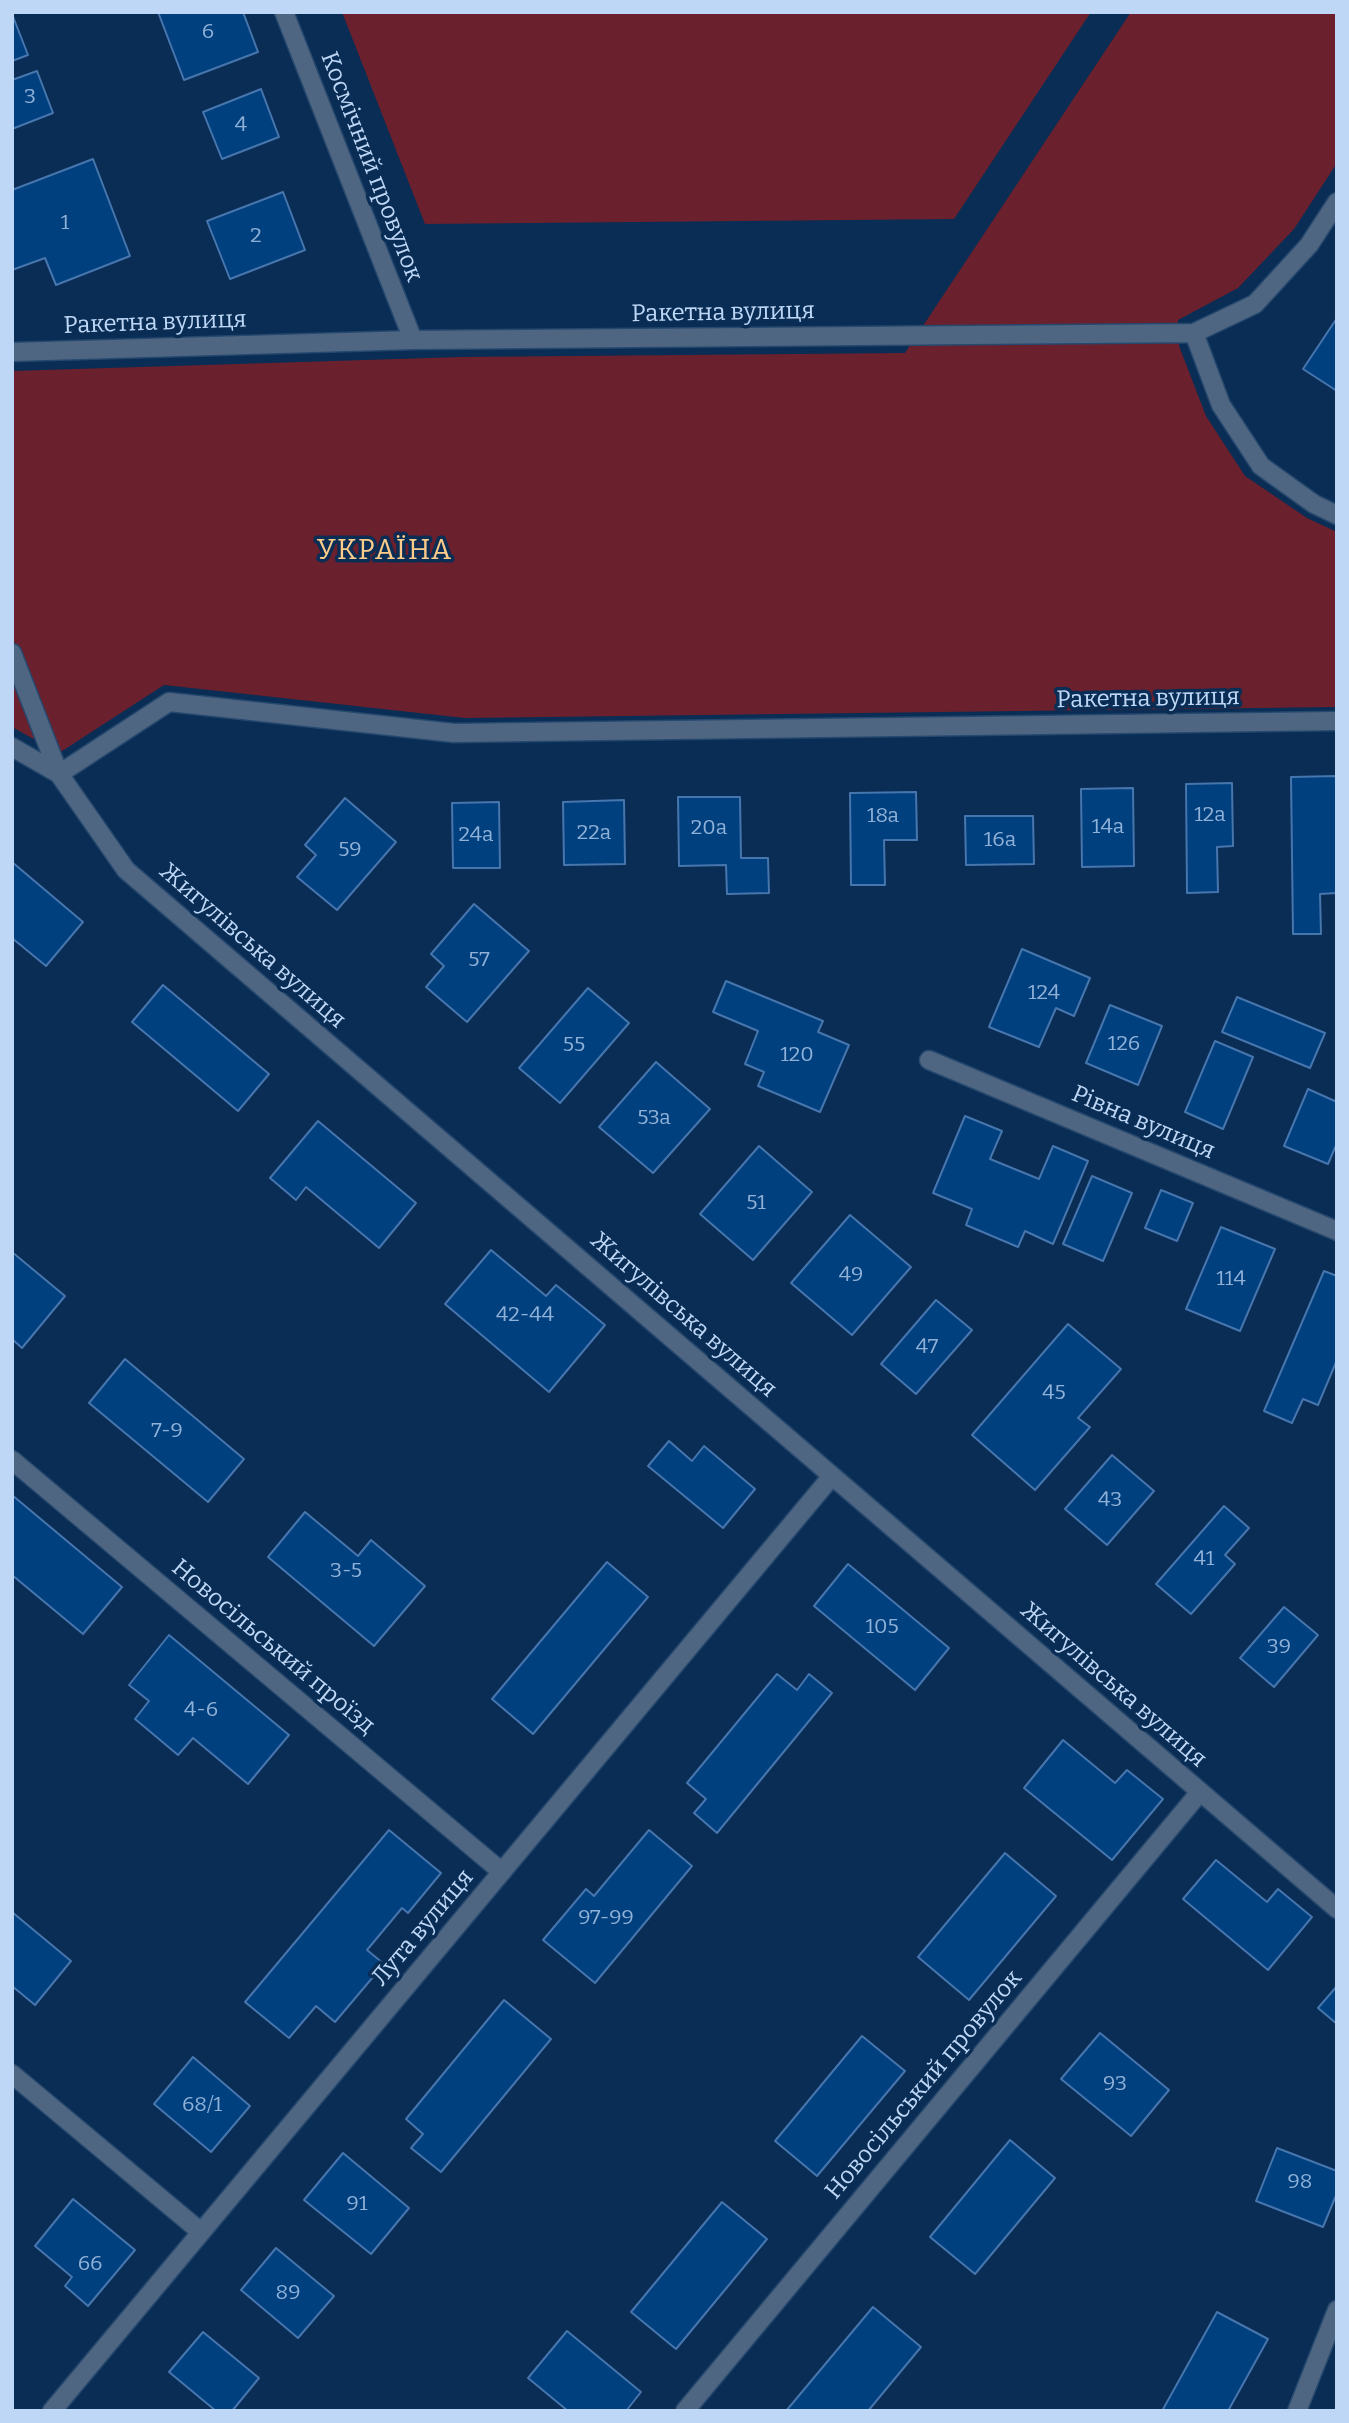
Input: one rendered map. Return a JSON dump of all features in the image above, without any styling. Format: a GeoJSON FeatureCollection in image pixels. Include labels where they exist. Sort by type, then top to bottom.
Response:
{"type":"FeatureCollection","features":[{"type":"Feature","properties":{"kind":"street","name":"Космічний провулок"},"geometry":{"type":"LineString","coordinates":[[284,12],[413,340]]}},
{"type":"Feature","properties":{"kind":"street"},"geometry":{"type":"LineString","coordinates":[[1337,202],[1309,245],[1255,304],[1194,333],[1221,405],[1261,466],[1314,504],[1337,515]]}},
{"type":"Feature","properties":{"kind":"street","name":"Ракетна вулиця"},"geometry":{"type":"LineString","coordinates":[[12,352],[413,340],[1194,333]]}},
{"type":"Feature","properties":{"kind":"street"},"geometry":{"type":"LineString","coordinates":[[12,653],[60,774]]}},
{"type":"Feature","properties":{"kind":"street","name":"Ракетна вулиця"},"geometry":{"type":"LineString","coordinates":[[60,774],[169,702],[454,733],[1337,721]]}},
{"type":"Feature","properties":{"kind":"street","name":"Жигулівська вулиця"},"geometry":{"type":"LineString","coordinates":[[12,747],[60,774],[127,870],[1337,1909]]}},
{"type":"Feature","properties":{"kind":"street","name":"Рівна вулиця"},"geometry":{"type":"LineString","coordinates":[[929,1060],[1337,1231]]}},
{"type":"Feature","properties":{"kind":"street","name":"Новосільський проїзд"},"geometry":{"type":"LineString","coordinates":[[12,1460],[502,1872]]}},
{"type":"Feature","properties":{"kind":"street","name":"Лута вулиця"},"geometry":{"type":"LineString","coordinates":[[52,2411],[832,1476]]}},
{"type":"Feature","properties":{"kind":"street","name":"Новосільський провулок"},"geometry":{"type":"LineString","coordinates":[[685,2411],[1200,1791]]}},
{"type":"Feature","properties":{"kind":"street"},"geometry":{"type":"LineString","coordinates":[[12,2074],[201,2232]]}},
{"type":"Feature","properties":{"kind":"street"},"geometry":{"type":"LineString","coordinates":[[1297,2411],[1337,2310]]}},
{"type":"Feature","properties":{"kind":"shaded area"},"geometry":{"type":"Polygon","coordinates":[[[342,12],[1091,12],[954,219],[425,224],[342,12]]]}},
{"type":"Feature","properties":{"kind":"shaded area"},"geometry":{"type":"Polygon","coordinates":[[[1131,12],[1337,12],[1337,163],[1294,229],[1238,288],[1178,320],[1179,346],[1206,416],[1245,476],[1307,518],[1337,532],[1337,707],[465,718],[164,685],[59,753],[12,727],[12,371],[461,357],[905,353],[1131,12]]]}},
{"type":"Feature","properties":{"kind":"building"},"geometry":{"type":"Polygon","coordinates":[[[158,12],[243,12],[258,52],[184,80],[158,12]]]}},
{"type":"Feature","properties":{"kind":"building"},"geometry":{"type":"Polygon","coordinates":[[[12,14],[28,55],[12,61],[12,14]]]}},
{"type":"Feature","properties":{"kind":"building"},"geometry":{"type":"Polygon","coordinates":[[[37,71],[53,113],[12,129],[12,80],[37,71]]]}},
{"type":"Feature","properties":{"kind":"building"},"geometry":{"type":"Polygon","coordinates":[[[261,89],[279,137],[222,159],[203,112],[261,89]]]}},
{"type":"Feature","properties":{"kind":"building"},"geometry":{"type":"Polygon","coordinates":[[[93,159],[130,256],[56,285],[45,258],[12,270],[12,190],[93,159]]]}},
{"type":"Feature","properties":{"kind":"building"},"geometry":{"type":"Polygon","coordinates":[[[283,192],[305,250],[230,279],[207,221],[283,192]]]}},
{"type":"Feature","properties":{"kind":"building"},"geometry":{"type":"Polygon","coordinates":[[[1337,318],[1337,391],[1303,369],[1337,318]]]}},
{"type":"Feature","properties":{"kind":"building"},"geometry":{"type":"Polygon","coordinates":[[[1337,776],[1337,893],[1320,894],[1321,934],[1293,934],[1291,777],[1337,776]]]}},
{"type":"Feature","properties":{"kind":"building"},"geometry":{"type":"Polygon","coordinates":[[[1232,783],[1233,846],[1217,847],[1218,892],[1187,893],[1186,784],[1232,783]]]}},
{"type":"Feature","properties":{"kind":"building"},"geometry":{"type":"Polygon","coordinates":[[[1133,788],[1134,866],[1082,867],[1081,789],[1133,788]]]}},
{"type":"Feature","properties":{"kind":"building"},"geometry":{"type":"Polygon","coordinates":[[[916,792],[917,840],[884,840],[885,885],[851,885],[850,793],[916,792]]]}},
{"type":"Feature","properties":{"kind":"building"},"geometry":{"type":"Polygon","coordinates":[[[678,797],[740,797],[741,858],[768,858],[769,893],[727,894],[726,865],[679,866],[678,797]]]}},
{"type":"Feature","properties":{"kind":"building"},"geometry":{"type":"Polygon","coordinates":[[[345,798],[396,842],[337,910],[297,877],[316,855],[305,845],[345,798]]]}},
{"type":"Feature","properties":{"kind":"building"},"geometry":{"type":"Polygon","coordinates":[[[624,800],[625,864],[564,865],[563,802],[624,800]]]}},
{"type":"Feature","properties":{"kind":"building"},"geometry":{"type":"Polygon","coordinates":[[[499,802],[500,868],[453,868],[452,803],[499,802]]]}},
{"type":"Feature","properties":{"kind":"building"},"geometry":{"type":"Polygon","coordinates":[[[965,816],[1033,816],[1034,864],[966,865],[965,816]]]}},
{"type":"Feature","properties":{"kind":"building"},"geometry":{"type":"Polygon","coordinates":[[[12,862],[83,922],[46,966],[12,938],[12,862]]]}},
{"type":"Feature","properties":{"kind":"building"},"geometry":{"type":"Polygon","coordinates":[[[474,904],[529,951],[467,1022],[426,987],[444,966],[431,954],[474,904]]]}},
{"type":"Feature","properties":{"kind":"building"},"geometry":{"type":"Polygon","coordinates":[[[1022,949],[1090,978],[1074,1016],[1056,1008],[1039,1047],[989,1027],[1022,949]]]}},
{"type":"Feature","properties":{"kind":"building"},"geometry":{"type":"Polygon","coordinates":[[[726,981],[823,1021],[818,1032],[849,1045],[820,1112],[758,1086],[764,1072],[745,1064],[758,1031],[713,1012],[726,981]]]}},
{"type":"Feature","properties":{"kind":"building"},"geometry":{"type":"Polygon","coordinates":[[[163,985],[269,1074],[238,1111],[132,1022],[163,985]]]}},
{"type":"Feature","properties":{"kind":"building"},"geometry":{"type":"Polygon","coordinates":[[[588,988],[629,1023],[560,1103],[519,1068],[588,988]]]}},
{"type":"Feature","properties":{"kind":"building"},"geometry":{"type":"Polygon","coordinates":[[[1237,997],[1325,1033],[1310,1068],[1222,1032],[1237,997]]]}},
{"type":"Feature","properties":{"kind":"building"},"geometry":{"type":"Polygon","coordinates":[[[1110,1005],[1162,1026],[1138,1085],[1086,1063],[1110,1005]]]}},
{"type":"Feature","properties":{"kind":"building"},"geometry":{"type":"Polygon","coordinates":[[[1215,1041],[1253,1057],[1223,1129],[1185,1112],[1215,1041]]]}},
{"type":"Feature","properties":{"kind":"building"},"geometry":{"type":"Polygon","coordinates":[[[656,1062],[710,1109],[653,1173],[599,1127],[656,1062]]]}},
{"type":"Feature","properties":{"kind":"building"},"geometry":{"type":"Polygon","coordinates":[[[1308,1089],[1337,1102],[1337,1143],[1328,1164],[1284,1146],[1308,1089]]]}},
{"type":"Feature","properties":{"kind":"building"},"geometry":{"type":"Polygon","coordinates":[[[965,1116],[1002,1131],[990,1159],[1039,1179],[1053,1146],[1088,1161],[1053,1244],[1025,1231],[1018,1247],[966,1225],[972,1209],[933,1193],[965,1116]]]}},
{"type":"Feature","properties":{"kind":"building"},"geometry":{"type":"Polygon","coordinates":[[[318,1121],[416,1203],[379,1248],[306,1187],[296,1200],[270,1178],[318,1121]]]}},
{"type":"Feature","properties":{"kind":"building"},"geometry":{"type":"Polygon","coordinates":[[[759,1146],[812,1192],[753,1260],[700,1214],[759,1146]]]}},
{"type":"Feature","properties":{"kind":"building"},"geometry":{"type":"Polygon","coordinates":[[[1092,1176],[1132,1193],[1103,1261],[1063,1244],[1092,1176]]]}},
{"type":"Feature","properties":{"kind":"building"},"geometry":{"type":"Polygon","coordinates":[[[1161,1190],[1193,1203],[1177,1241],[1145,1228],[1161,1190]]]}},
{"type":"Feature","properties":{"kind":"building"},"geometry":{"type":"Polygon","coordinates":[[[850,1215],[911,1267],[852,1335],[791,1283],[850,1215]]]}},
{"type":"Feature","properties":{"kind":"building"},"geometry":{"type":"Polygon","coordinates":[[[1221,1227],[1275,1249],[1240,1331],[1186,1309],[1221,1227]]]}},
{"type":"Feature","properties":{"kind":"building"},"geometry":{"type":"Polygon","coordinates":[[[491,1250],[546,1296],[556,1285],[605,1325],[549,1392],[445,1304],[491,1250]]]}},
{"type":"Feature","properties":{"kind":"building"},"geometry":{"type":"Polygon","coordinates":[[[12,1252],[65,1296],[22,1348],[12,1339],[12,1252]]]}},
{"type":"Feature","properties":{"kind":"building"},"geometry":{"type":"Polygon","coordinates":[[[1324,1271],[1337,1276],[1337,1360],[1318,1405],[1303,1399],[1292,1423],[1264,1411],[1324,1271]]]}},
{"type":"Feature","properties":{"kind":"building"},"geometry":{"type":"Polygon","coordinates":[[[936,1300],[972,1330],[916,1394],[881,1364],[936,1300]]]}},
{"type":"Feature","properties":{"kind":"building"},"geometry":{"type":"Polygon","coordinates":[[[1068,1324],[1121,1369],[1078,1418],[1090,1427],[1035,1490],[972,1435],[1068,1324]]]}},
{"type":"Feature","properties":{"kind":"building"},"geometry":{"type":"Polygon","coordinates":[[[125,1359],[244,1459],[208,1502],[89,1403],[125,1359]]]}},
{"type":"Feature","properties":{"kind":"building"},"geometry":{"type":"Polygon","coordinates":[[[669,1441],[692,1461],[704,1446],[755,1489],[723,1528],[648,1466],[669,1441]]]}},
{"type":"Feature","properties":{"kind":"building"},"geometry":{"type":"Polygon","coordinates":[[[1112,1455],[1154,1491],[1107,1545],[1065,1509],[1112,1455]]]}},
{"type":"Feature","properties":{"kind":"building"},"geometry":{"type":"Polygon","coordinates":[[[12,1495],[122,1587],[83,1634],[12,1575],[12,1495]]]}},
{"type":"Feature","properties":{"kind":"building"},"geometry":{"type":"Polygon","coordinates":[[[1224,1506],[1249,1528],[1225,1555],[1235,1564],[1191,1614],[1156,1584],[1224,1506]]]}},
{"type":"Feature","properties":{"kind":"building"},"geometry":{"type":"Polygon","coordinates":[[[305,1512],[358,1556],[371,1540],[425,1586],[374,1646],[268,1557],[305,1512]]]}},
{"type":"Feature","properties":{"kind":"building"},"geometry":{"type":"Polygon","coordinates":[[[607,1562],[648,1597],[533,1734],[492,1699],[607,1562]]]}},
{"type":"Feature","properties":{"kind":"building"},"geometry":{"type":"Polygon","coordinates":[[[848,1564],[949,1648],[915,1690],[814,1606],[848,1564]]]}},
{"type":"Feature","properties":{"kind":"building"},"geometry":{"type":"Polygon","coordinates":[[[1284,1607],[1318,1635],[1274,1687],[1240,1658],[1284,1607]]]}},
{"type":"Feature","properties":{"kind":"building"},"geometry":{"type":"Polygon","coordinates":[[[169,1635],[289,1735],[248,1784],[193,1738],[178,1755],[135,1719],[149,1701],[129,1685],[169,1635]]]}},
{"type":"Feature","properties":{"kind":"building"},"geometry":{"type":"Polygon","coordinates":[[[777,1674],[797,1690],[809,1674],[832,1693],[717,1833],[694,1813],[706,1799],[687,1783],[777,1674]]]}},
{"type":"Feature","properties":{"kind":"building"},"geometry":{"type":"Polygon","coordinates":[[[1063,1740],[1115,1783],[1127,1770],[1163,1799],[1112,1860],[1024,1788],[1063,1740]]]}},
{"type":"Feature","properties":{"kind":"building"},"geometry":{"type":"Polygon","coordinates":[[[389,1830],[441,1873],[408,1913],[402,1908],[367,1950],[384,1964],[335,2022],[316,2006],[289,2038],[245,2002],[389,1830]]]}},
{"type":"Feature","properties":{"kind":"building"},"geometry":{"type":"Polygon","coordinates":[[[649,1830],[692,1866],[595,1983],[543,1940],[586,1889],[594,1896],[649,1830]]]}},
{"type":"Feature","properties":{"kind":"building"},"geometry":{"type":"Polygon","coordinates":[[[1005,1853],[1056,1896],[969,2000],[918,1957],[1005,1853]]]}},
{"type":"Feature","properties":{"kind":"building"},"geometry":{"type":"Polygon","coordinates":[[[1216,1860],[1267,1902],[1278,1889],[1312,1917],[1268,1970],[1183,1899],[1216,1860]]]}},
{"type":"Feature","properties":{"kind":"building"},"geometry":{"type":"Polygon","coordinates":[[[12,1912],[71,1961],[35,2005],[12,1986],[12,1912]]]}},
{"type":"Feature","properties":{"kind":"building"},"geometry":{"type":"Polygon","coordinates":[[[1337,1986],[1337,2024],[1318,2008],[1337,1986]]]}},
{"type":"Feature","properties":{"kind":"building"},"geometry":{"type":"Polygon","coordinates":[[[504,2000],[551,2039],[441,2172],[411,2148],[423,2134],[406,2119],[504,2000]]]}},
{"type":"Feature","properties":{"kind":"building"},"geometry":{"type":"Polygon","coordinates":[[[1100,2033],[1169,2090],[1131,2136],[1061,2079],[1100,2033]]]}},
{"type":"Feature","properties":{"kind":"building"},"geometry":{"type":"Polygon","coordinates":[[[862,2036],[905,2071],[817,2176],[775,2141],[862,2036]]]}},
{"type":"Feature","properties":{"kind":"building"},"geometry":{"type":"Polygon","coordinates":[[[193,2057],[250,2106],[211,2152],[154,2104],[193,2057]]]}},
{"type":"Feature","properties":{"kind":"building"},"geometry":{"type":"Polygon","coordinates":[[[1010,2140],[1055,2178],[975,2274],[930,2237],[1010,2140]]]}},
{"type":"Feature","properties":{"kind":"building"},"geometry":{"type":"Polygon","coordinates":[[[1277,2148],[1337,2171],[1337,2193],[1323,2227],[1256,2201],[1277,2148]]]}},
{"type":"Feature","properties":{"kind":"building"},"geometry":{"type":"Polygon","coordinates":[[[343,2153],[409,2208],[371,2254],[304,2200],[343,2153]]]}},
{"type":"Feature","properties":{"kind":"building"},"geometry":{"type":"Polygon","coordinates":[[[73,2199],[135,2250],[88,2306],[65,2286],[72,2277],[35,2246],[73,2199]]]}},
{"type":"Feature","properties":{"kind":"building"},"geometry":{"type":"Polygon","coordinates":[[[722,2202],[767,2239],[676,2349],[631,2312],[722,2202]]]}},
{"type":"Feature","properties":{"kind":"building"},"geometry":{"type":"Polygon","coordinates":[[[276,2248],[334,2296],[298,2338],[241,2290],[276,2248]]]}},
{"type":"Feature","properties":{"kind":"building"},"geometry":{"type":"Polygon","coordinates":[[[873,2307],[921,2347],[868,2411],[786,2411],[873,2307]]]}},
{"type":"Feature","properties":{"kind":"building"},"geometry":{"type":"Polygon","coordinates":[[[1217,2312],[1268,2339],[1228,2411],[1162,2411],[1217,2312]]]}},
{"type":"Feature","properties":{"kind":"building"},"geometry":{"type":"Polygon","coordinates":[[[567,2331],[641,2392],[626,2411],[568,2411],[528,2378],[567,2331]]]}},
{"type":"Feature","properties":{"kind":"building"},"geometry":{"type":"Polygon","coordinates":[[[203,2332],[259,2378],[232,2411],[216,2411],[169,2372],[203,2332]]]}},
{"type":"Feature","properties":{"kind":"district","name":"УКРАЇНА"},"geometry":{"type":"Point","coordinates":[385,551]}}]}
